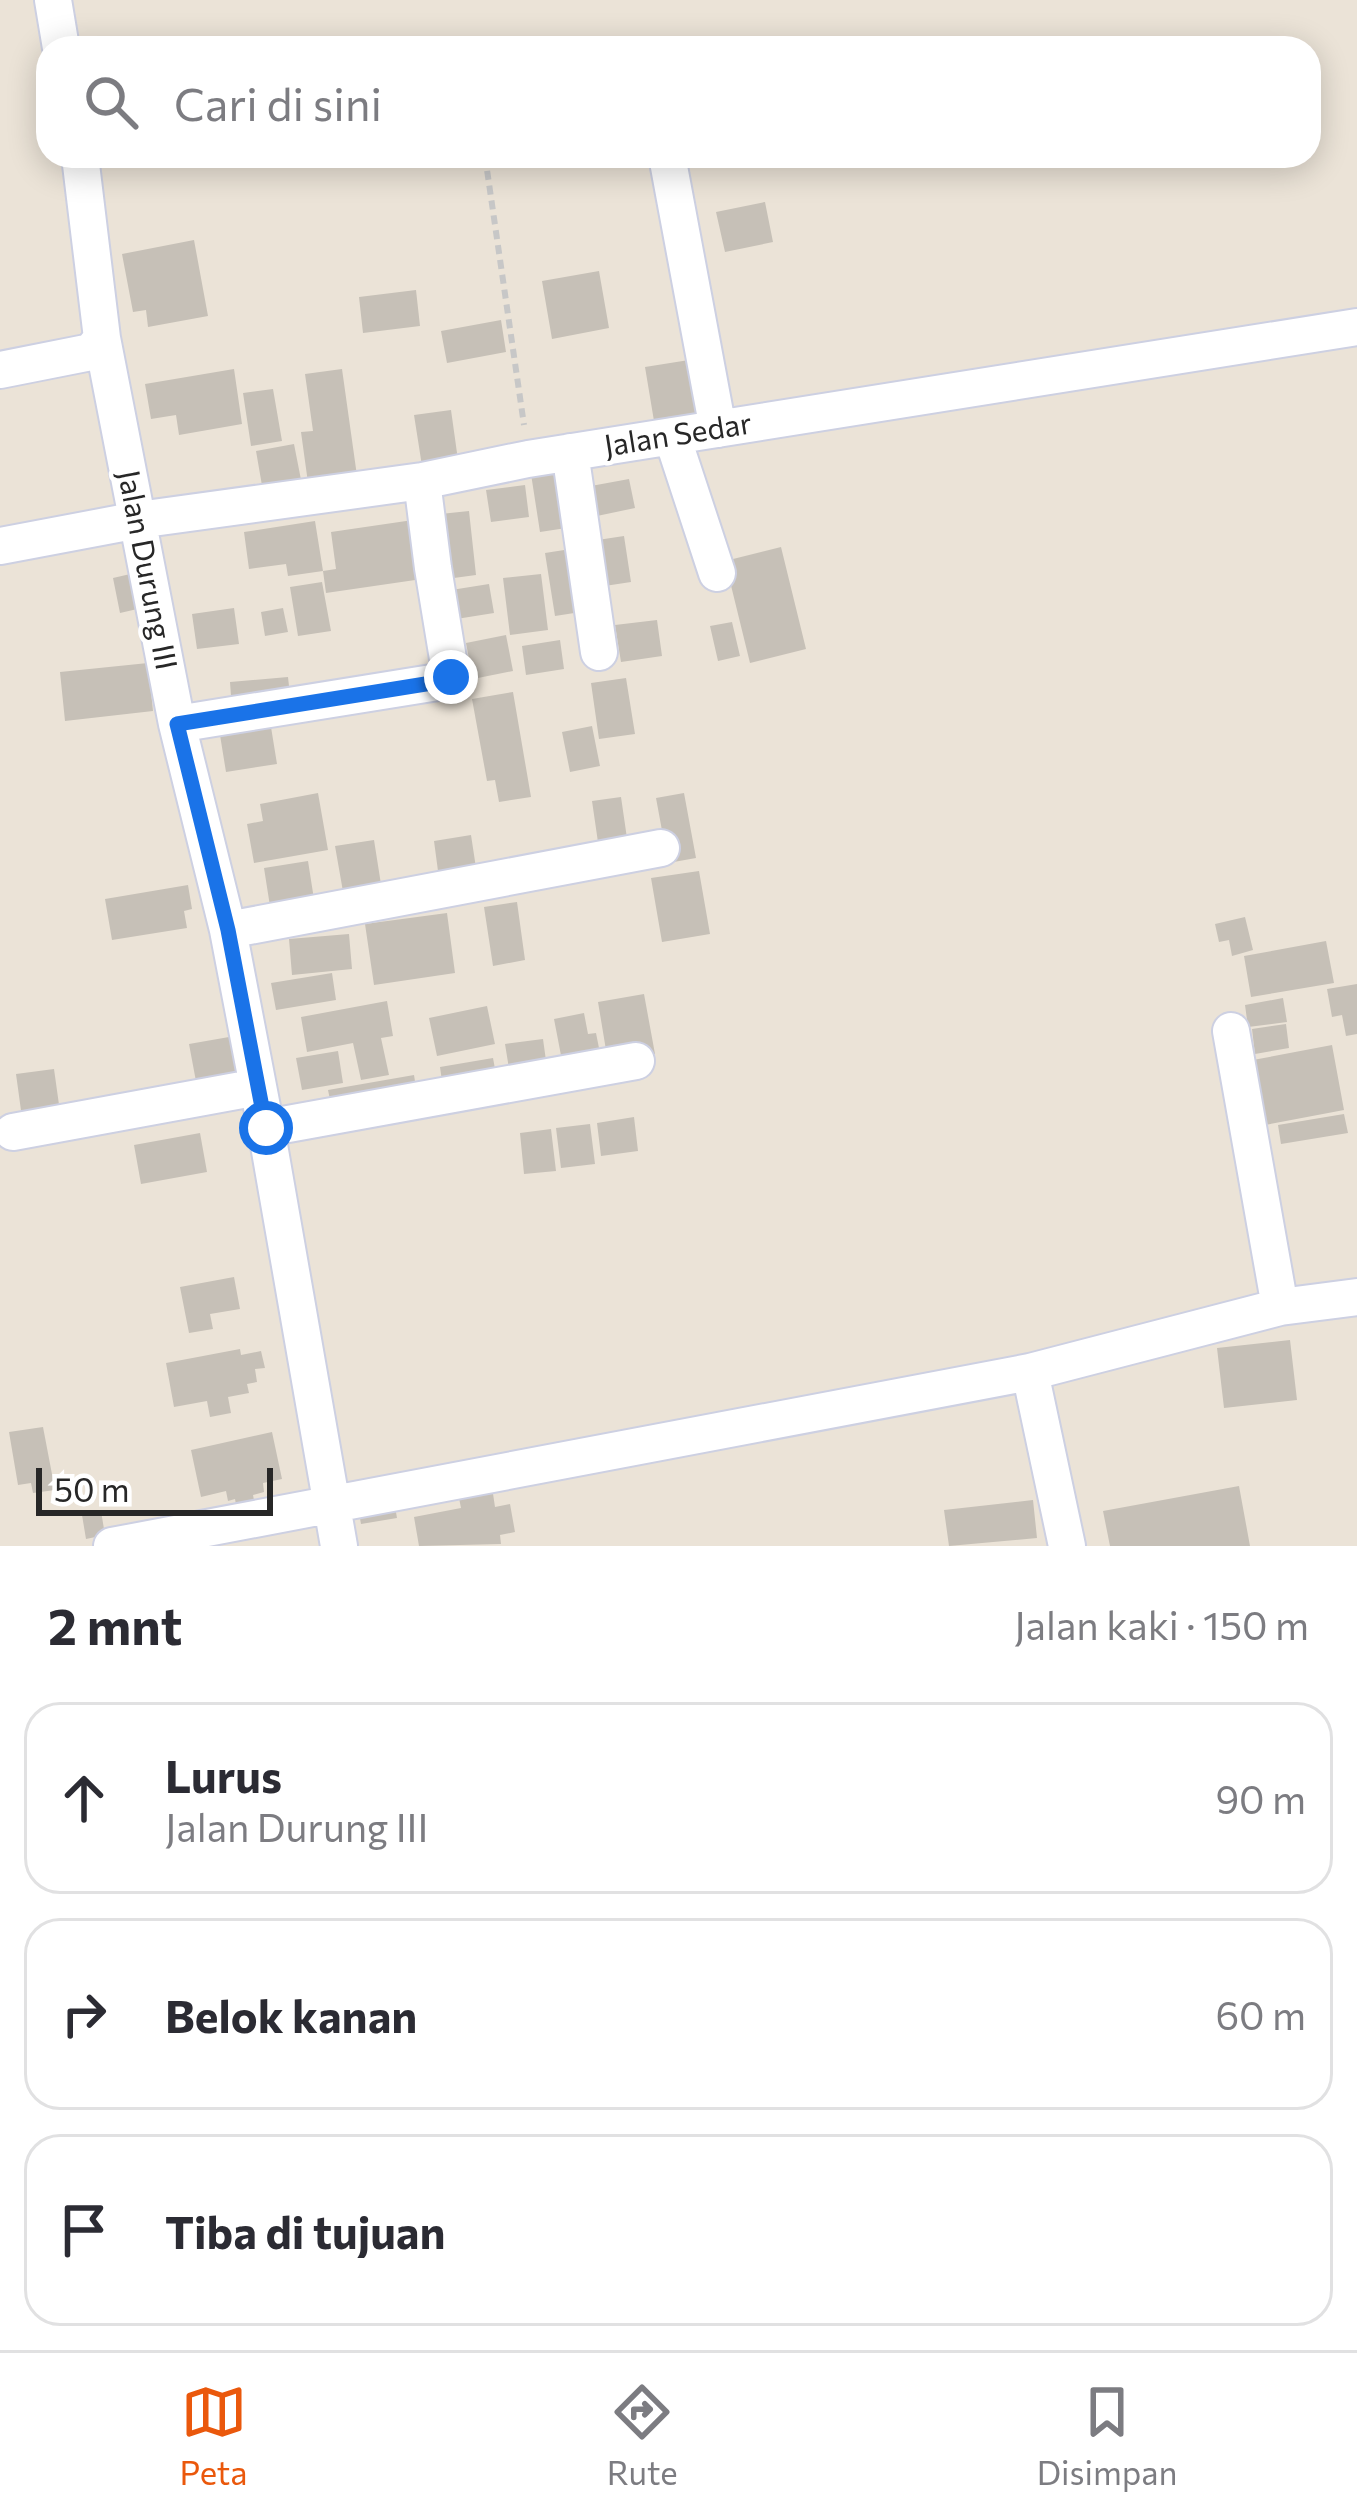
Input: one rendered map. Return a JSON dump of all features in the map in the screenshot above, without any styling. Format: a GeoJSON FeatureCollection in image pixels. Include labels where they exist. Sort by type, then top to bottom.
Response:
{"type":"FeatureCollection","features":[{"type":"Feature","properties":{"kind":"street"},"geometry":{"type":"LineString","coordinates":[[53,0],[59,36]]}},
{"type":"Feature","properties":{"kind":"street","name":"Jalan Durung III"},"geometry":{"type":"LineString","coordinates":[[81,168],[101,338],[177,724],[228,930],[340,1546]]}},
{"type":"Feature","properties":{"kind":"street"},"geometry":{"type":"LineString","coordinates":[[669,168],[718,429]]}},
{"type":"Feature","properties":{"kind":"street","name":"Jalan Sedar"},"geometry":{"type":"LineString","coordinates":[[0,546],[138,520],[422,481],[570,452],[1357,327]]}},
{"type":"Feature","properties":{"kind":"street"},"geometry":{"type":"LineString","coordinates":[[0,370],[91,352],[101,338]]}},
{"type":"Feature","properties":{"kind":"street"},"geometry":{"type":"LineString","coordinates":[[672,436],[717,573]]}},
{"type":"Feature","properties":{"kind":"street"},"geometry":{"type":"LineString","coordinates":[[570,452],[599,652]]}},
{"type":"Feature","properties":{"kind":"street"},"geometry":{"type":"LineString","coordinates":[[177,724],[451,677],[422,481]]}},
{"type":"Feature","properties":{"kind":"street"},"geometry":{"type":"LineString","coordinates":[[228,930],[661,848]]}},
{"type":"Feature","properties":{"kind":"street"},"geometry":{"type":"LineString","coordinates":[[1231,1031],[1280,1307]]}},
{"type":"Feature","properties":{"kind":"street"},"geometry":{"type":"LineString","coordinates":[[266,1128],[636,1061]]}},
{"type":"Feature","properties":{"kind":"street"},"geometry":{"type":"LineString","coordinates":[[13,1132],[258,1087]]}},
{"type":"Feature","properties":{"kind":"street"},"geometry":{"type":"LineString","coordinates":[[112,1546],[1030,1372],[1280,1307],[1357,1297]]}},
{"type":"Feature","properties":{"kind":"street"},"geometry":{"type":"LineString","coordinates":[[1030,1372],[1067,1546]]}},
{"type":"Feature","properties":{"kind":"path"},"geometry":{"type":"LineString","coordinates":[[487,168],[528,459]]}},
{"type":"Feature","properties":{"kind":"building"},"geometry":{"type":"Polygon","coordinates":[[[765,202],[773,242],[725,252],[716,212],[765,202]]]}},
{"type":"Feature","properties":{"kind":"building"},"geometry":{"type":"Polygon","coordinates":[[[194,240],[208,316],[148,327],[146,310],[133,312],[122,254],[194,240]]]}},
{"type":"Feature","properties":{"kind":"building"},"geometry":{"type":"Polygon","coordinates":[[[599,271],[609,328],[552,339],[542,281],[599,271]]]}},
{"type":"Feature","properties":{"kind":"building"},"geometry":{"type":"Polygon","coordinates":[[[416,290],[420,326],[363,333],[359,297],[416,290]]]}},
{"type":"Feature","properties":{"kind":"building"},"geometry":{"type":"Polygon","coordinates":[[[501,320],[506,352],[447,363],[441,331],[501,320]]]}},
{"type":"Feature","properties":{"kind":"building"},"geometry":{"type":"Polygon","coordinates":[[[689,360],[699,420],[655,427],[645,367],[689,360]]]}},
{"type":"Feature","properties":{"kind":"building"},"geometry":{"type":"Polygon","coordinates":[[[234,369],[242,424],[179,435],[176,415],[151,419],[145,384],[234,369]]]}},
{"type":"Feature","properties":{"kind":"building"},"geometry":{"type":"Polygon","coordinates":[[[342,369],[358,483],[309,490],[301,432],[313,431],[305,374],[342,369]]]}},
{"type":"Feature","properties":{"kind":"building"},"geometry":{"type":"Polygon","coordinates":[[[273,389],[282,441],[251,446],[243,393],[273,389]]]}},
{"type":"Feature","properties":{"kind":"building"},"geometry":{"type":"Polygon","coordinates":[[[451,410],[458,460],[422,466],[414,415],[451,410]]]}},
{"type":"Feature","properties":{"kind":"building"},"geometry":{"type":"Polygon","coordinates":[[[294,444],[303,490],[264,497],[256,451],[294,444]]]}},
{"type":"Feature","properties":{"kind":"building"},"geometry":{"type":"Polygon","coordinates":[[[564,469],[573,527],[540,532],[531,474],[564,469]]]}},
{"type":"Feature","properties":{"kind":"building"},"geometry":{"type":"Polygon","coordinates":[[[629,479],[635,508],[597,516],[591,486],[629,479]]]}},
{"type":"Feature","properties":{"kind":"building"},"geometry":{"type":"Polygon","coordinates":[[[525,485],[529,517],[491,522],[486,490],[525,485]]]}},
{"type":"Feature","properties":{"kind":"building"},"geometry":{"type":"Polygon","coordinates":[[[469,511],[476,575],[439,580],[431,515],[469,511]]]}},
{"type":"Feature","properties":{"kind":"building"},"geometry":{"type":"Polygon","coordinates":[[[413,520],[422,579],[326,593],[323,571],[336,569],[331,532],[413,520]]]}},
{"type":"Feature","properties":{"kind":"building"},"geometry":{"type":"Polygon","coordinates":[[[315,521],[323,571],[288,576],[286,564],[249,569],[244,532],[315,521]]]}},
{"type":"Feature","properties":{"kind":"building"},"geometry":{"type":"Polygon","coordinates":[[[624,536],[631,582],[598,587],[591,541],[624,536]]]}},
{"type":"Feature","properties":{"kind":"building"},"geometry":{"type":"Polygon","coordinates":[[[781,547],[806,649],[750,663],[725,561],[781,547]]]}},
{"type":"Feature","properties":{"kind":"building"},"geometry":{"type":"Polygon","coordinates":[[[577,548],[587,611],[555,616],[545,553],[577,548]]]}},
{"type":"Feature","properties":{"kind":"building"},"geometry":{"type":"Polygon","coordinates":[[[139,572],[146,607],[120,613],[113,578],[139,572]]]}},
{"type":"Feature","properties":{"kind":"building"},"geometry":{"type":"Polygon","coordinates":[[[541,574],[548,630],[510,635],[503,578],[541,574]]]}},
{"type":"Feature","properties":{"kind":"building"},"geometry":{"type":"Polygon","coordinates":[[[322,582],[331,631],[298,636],[290,587],[322,582]]]}},
{"type":"Feature","properties":{"kind":"building"},"geometry":{"type":"Polygon","coordinates":[[[489,584],[494,613],[450,620],[445,591],[489,584]]]}},
{"type":"Feature","properties":{"kind":"building"},"geometry":{"type":"Polygon","coordinates":[[[234,608],[239,644],[197,649],[192,614],[234,608]]]}},
{"type":"Feature","properties":{"kind":"building"},"geometry":{"type":"Polygon","coordinates":[[[283,608],[288,632],[265,636],[261,612],[283,608]]]}},
{"type":"Feature","properties":{"kind":"building"},"geometry":{"type":"Polygon","coordinates":[[[657,620],[662,656],[621,662],[615,625],[657,620]]]}},
{"type":"Feature","properties":{"kind":"building"},"geometry":{"type":"Polygon","coordinates":[[[732,622],[740,656],[718,661],[710,626],[732,622]]]}},
{"type":"Feature","properties":{"kind":"building"},"geometry":{"type":"Polygon","coordinates":[[[506,635],[513,671],[473,679],[466,643],[506,635]]]}},
{"type":"Feature","properties":{"kind":"building"},"geometry":{"type":"Polygon","coordinates":[[[560,640],[564,669],[526,675],[522,646],[560,640]]]}},
{"type":"Feature","properties":{"kind":"building"},"geometry":{"type":"Polygon","coordinates":[[[148,663],[153,711],[65,721],[60,672],[148,663]]]}},
{"type":"Feature","properties":{"kind":"building"},"geometry":{"type":"Polygon","coordinates":[[[288,677],[291,704],[232,710],[230,682],[288,677]]]}},
{"type":"Feature","properties":{"kind":"building"},"geometry":{"type":"Polygon","coordinates":[[[626,678],[635,734],[599,739],[591,683],[626,678]]]}},
{"type":"Feature","properties":{"kind":"building"},"geometry":{"type":"Polygon","coordinates":[[[513,692],[531,797],[499,802],[495,780],[487,781],[472,699],[513,692]]]}},
{"type":"Feature","properties":{"kind":"building"},"geometry":{"type":"Polygon","coordinates":[[[592,726],[600,766],[570,772],[562,732],[592,726]]]}},
{"type":"Feature","properties":{"kind":"building"},"geometry":{"type":"Polygon","coordinates":[[[271,727],[277,764],[226,772],[220,735],[271,727]]]}},
{"type":"Feature","properties":{"kind":"building"},"geometry":{"type":"Polygon","coordinates":[[[318,793],[328,850],[254,863],[247,824],[263,821],[260,804],[318,793]]]}},
{"type":"Feature","properties":{"kind":"building"},"geometry":{"type":"Polygon","coordinates":[[[684,793],[696,858],[668,863],[656,798],[684,793]]]}},
{"type":"Feature","properties":{"kind":"building"},"geometry":{"type":"Polygon","coordinates":[[[621,797],[629,852],[600,856],[592,801],[621,797]]]}},
{"type":"Feature","properties":{"kind":"building"},"geometry":{"type":"Polygon","coordinates":[[[471,835],[478,881],[440,886],[434,841],[471,835]]]}},
{"type":"Feature","properties":{"kind":"building"},"geometry":{"type":"Polygon","coordinates":[[[374,840],[383,897],[345,903],[335,846],[374,840]]]}},
{"type":"Feature","properties":{"kind":"building"},"geometry":{"type":"Polygon","coordinates":[[[308,861],[316,912],[272,919],[264,868],[308,861]]]}},
{"type":"Feature","properties":{"kind":"building"},"geometry":{"type":"Polygon","coordinates":[[[699,871],[710,934],[662,942],[651,878],[699,871]]]}},
{"type":"Feature","properties":{"kind":"building"},"geometry":{"type":"Polygon","coordinates":[[[188,885],[192,909],[184,911],[187,928],[112,940],[105,899],[188,885]]]}},
{"type":"Feature","properties":{"kind":"building"},"geometry":{"type":"Polygon","coordinates":[[[517,902],[525,960],[493,966],[484,907],[517,902]]]}},
{"type":"Feature","properties":{"kind":"building"},"geometry":{"type":"Polygon","coordinates":[[[447,913],[455,973],[374,985],[365,924],[447,913]]]}},
{"type":"Feature","properties":{"kind":"building"},"geometry":{"type":"Polygon","coordinates":[[[1245,917],[1253,950],[1232,956],[1229,940],[1219,942],[1215,924],[1245,917]]]}},
{"type":"Feature","properties":{"kind":"building"},"geometry":{"type":"Polygon","coordinates":[[[349,934],[352,969],[292,975],[289,939],[349,934]]]}},
{"type":"Feature","properties":{"kind":"building"},"geometry":{"type":"Polygon","coordinates":[[[1326,941],[1334,983],[1251,997],[1244,956],[1326,941]]]}},
{"type":"Feature","properties":{"kind":"building"},"geometry":{"type":"Polygon","coordinates":[[[332,973],[336,1000],[276,1010],[271,983],[332,973]]]}},
{"type":"Feature","properties":{"kind":"building"},"geometry":{"type":"Polygon","coordinates":[[[1357,984],[1357,1034],[1346,1036],[1342,1015],[1332,1017],[1327,989],[1357,984]]]}},
{"type":"Feature","properties":{"kind":"building"},"geometry":{"type":"Polygon","coordinates":[[[644,994],[655,1054],[608,1062],[598,1002],[644,994]]]}},
{"type":"Feature","properties":{"kind":"building"},"geometry":{"type":"Polygon","coordinates":[[[1283,998],[1287,1022],[1248,1027],[1245,1005],[1283,998]]]}},
{"type":"Feature","properties":{"kind":"building"},"geometry":{"type":"Polygon","coordinates":[[[387,1001],[393,1036],[381,1038],[389,1075],[361,1080],[353,1043],[307,1052],[301,1017],[387,1001]]]}},
{"type":"Feature","properties":{"kind":"building"},"geometry":{"type":"Polygon","coordinates":[[[487,1006],[495,1044],[437,1056],[429,1018],[487,1006]]]}},
{"type":"Feature","properties":{"kind":"building"},"geometry":{"type":"Polygon","coordinates":[[[584,1013],[588,1034],[596,1033],[602,1063],[564,1071],[554,1019],[584,1013]]]}},
{"type":"Feature","properties":{"kind":"building"},"geometry":{"type":"Polygon","coordinates":[[[1286,1024],[1289,1048],[1255,1054],[1252,1029],[1286,1024]]]}},
{"type":"Feature","properties":{"kind":"building"},"geometry":{"type":"Polygon","coordinates":[[[229,1037],[238,1084],[198,1092],[189,1044],[229,1037]]]}},
{"type":"Feature","properties":{"kind":"building"},"geometry":{"type":"Polygon","coordinates":[[[543,1039],[548,1075],[511,1081],[505,1044],[543,1039]]]}},
{"type":"Feature","properties":{"kind":"building"},"geometry":{"type":"Polygon","coordinates":[[[1332,1045],[1344,1110],[1265,1125],[1253,1060],[1332,1045]]]}},
{"type":"Feature","properties":{"kind":"building"},"geometry":{"type":"Polygon","coordinates":[[[338,1051],[343,1083],[302,1090],[296,1058],[338,1051]]]}},
{"type":"Feature","properties":{"kind":"building"},"geometry":{"type":"Polygon","coordinates":[[[493,1058],[498,1085],[444,1095],[440,1067],[493,1058]]]}},
{"type":"Feature","properties":{"kind":"building"},"geometry":{"type":"Polygon","coordinates":[[[54,1069],[61,1119],[23,1125],[16,1074],[54,1069]]]}},
{"type":"Feature","properties":{"kind":"building"},"geometry":{"type":"Polygon","coordinates":[[[414,1075],[418,1100],[333,1114],[328,1090],[414,1075]]]}},
{"type":"Feature","properties":{"kind":"building"},"geometry":{"type":"Polygon","coordinates":[[[1344,1114],[1348,1133],[1281,1144],[1278,1125],[1344,1114]]]}},
{"type":"Feature","properties":{"kind":"building"},"geometry":{"type":"Polygon","coordinates":[[[634,1117],[638,1151],[601,1156],[597,1123],[634,1117]]]}},
{"type":"Feature","properties":{"kind":"building"},"geometry":{"type":"Polygon","coordinates":[[[590,1124],[595,1164],[561,1168],[556,1128],[590,1124]]]}},
{"type":"Feature","properties":{"kind":"building"},"geometry":{"type":"Polygon","coordinates":[[[551,1129],[556,1171],[524,1174],[520,1133],[551,1129]]]}},
{"type":"Feature","properties":{"kind":"building"},"geometry":{"type":"Polygon","coordinates":[[[200,1133],[207,1172],[141,1184],[134,1145],[200,1133]]]}},
{"type":"Feature","properties":{"kind":"building"},"geometry":{"type":"Polygon","coordinates":[[[234,1277],[240,1309],[210,1314],[213,1329],[189,1333],[180,1287],[234,1277]]]}},
{"type":"Feature","properties":{"kind":"building"},"geometry":{"type":"Polygon","coordinates":[[[1290,1340],[1297,1400],[1224,1408],[1217,1348],[1290,1340]]]}},
{"type":"Feature","properties":{"kind":"building"},"geometry":{"type":"Polygon","coordinates":[[[240,1349],[241,1355],[261,1351],[265,1368],[255,1369],[257,1382],[247,1384],[249,1393],[228,1397],[231,1413],[210,1417],[207,1401],[174,1407],[166,1363],[240,1349]]]}},
{"type":"Feature","properties":{"kind":"building"},"geometry":{"type":"Polygon","coordinates":[[[43,1427],[55,1490],[33,1493],[31,1483],[18,1485],[9,1432],[43,1427]]]}},
{"type":"Feature","properties":{"kind":"building"},"geometry":{"type":"Polygon","coordinates":[[[272,1432],[282,1479],[263,1483],[264,1492],[253,1495],[256,1511],[238,1515],[235,1499],[228,1501],[226,1491],[201,1497],[191,1450],[272,1432]]]}},
{"type":"Feature","properties":{"kind":"building"},"geometry":{"type":"Polygon","coordinates":[[[1239,1486],[1250,1546],[1110,1546],[1103,1511],[1239,1486]]]}},
{"type":"Feature","properties":{"kind":"building"},"geometry":{"type":"Polygon","coordinates":[[[492,1487],[495,1507],[510,1504],[515,1532],[500,1535],[501,1544],[419,1546],[414,1517],[461,1508],[458,1493],[492,1487]]]}},
{"type":"Feature","properties":{"kind":"building"},"geometry":{"type":"Polygon","coordinates":[[[1033,1500],[1037,1538],[949,1546],[944,1510],[1033,1500]]]}},
{"type":"Feature","properties":{"kind":"building"},"geometry":{"type":"Polygon","coordinates":[[[394,1501],[397,1518],[361,1524],[358,1507],[394,1501]]]}},
{"type":"Feature","properties":{"kind":"building"},"geometry":{"type":"Polygon","coordinates":[[[101,1511],[105,1535],[86,1539],[82,1515],[101,1511]]]}},
{"type":"Feature","properties":{"kind":"route"},"geometry":{"type":"LineString","coordinates":[[266,1128],[228,930],[177,724],[451,677]]}}]}
